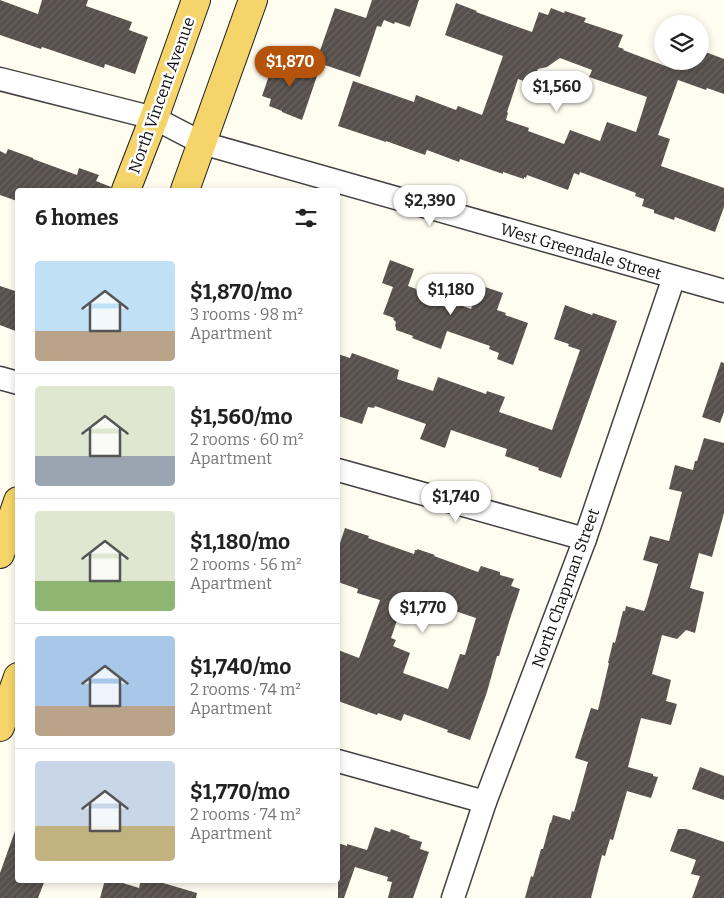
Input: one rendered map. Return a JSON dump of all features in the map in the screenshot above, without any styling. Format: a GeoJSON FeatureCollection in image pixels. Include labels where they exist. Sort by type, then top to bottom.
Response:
{"type":"FeatureCollection","features":[{"type":"Feature","properties":{"kind":"main road","name":"North Vincent Avenue"},"geometry":{"type":"LineString","coordinates":[[127,188],[196,0]]}},
{"type":"Feature","properties":{"kind":"main road"},"geometry":{"type":"LineString","coordinates":[[186,188],[253,0]]}},
{"type":"Feature","properties":{"kind":"main road"},"geometry":{"type":"LineString","coordinates":[[0,554],[15,510]]}},
{"type":"Feature","properties":{"kind":"main road"},"geometry":{"type":"LineString","coordinates":[[0,727],[15,685]]}},
{"type":"Feature","properties":{"kind":"street","name":"West Greendale Street"},"geometry":{"type":"LineString","coordinates":[[0,79],[154,118],[202,143],[724,291]]}},
{"type":"Feature","properties":{"kind":"street","name":"North Chapman Street"},"geometry":{"type":"LineString","coordinates":[[453,898],[485,802],[585,539],[674,278]]}},
{"type":"Feature","properties":{"kind":"street"},"geometry":{"type":"LineString","coordinates":[[0,378],[15,382]]}},
{"type":"Feature","properties":{"kind":"street"},"geometry":{"type":"LineString","coordinates":[[340,471],[585,539]]}},
{"type":"Feature","properties":{"kind":"street"},"geometry":{"type":"LineString","coordinates":[[340,762],[485,802]]}},
{"type":"Feature","properties":{"kind":"building"},"geometry":{"type":"Polygon","coordinates":[[[0,0],[38,14],[42,0],[88,0],[86,6],[132,22],[129,30],[148,37],[135,74],[105,64],[104,68],[0,35],[0,0]]]}},
{"type":"Feature","properties":{"kind":"building"},"geometry":{"type":"Polygon","coordinates":[[[372,0],[419,0],[410,27],[384,20],[381,27],[377,26],[360,77],[316,62],[335,8],[366,18],[372,0]]]}},
{"type":"Feature","properties":{"kind":"building"},"geometry":{"type":"Polygon","coordinates":[[[456,3],[532,32],[539,12],[548,15],[551,8],[586,18],[584,22],[623,35],[618,47],[654,62],[654,70],[709,70],[709,53],[724,59],[724,94],[678,80],[658,135],[670,139],[661,166],[724,188],[724,207],[715,232],[675,217],[674,220],[654,213],[654,210],[642,206],[644,199],[635,196],[636,193],[580,172],[579,175],[574,173],[568,190],[527,175],[524,179],[503,172],[503,174],[460,159],[459,162],[427,150],[425,155],[338,126],[353,81],[414,102],[416,95],[456,110],[458,106],[482,115],[503,56],[445,35],[456,3]],[[560,58],[547,67],[538,69],[532,84],[518,79],[506,120],[529,128],[528,131],[564,144],[570,130],[600,141],[607,122],[636,132],[647,97],[589,77],[592,70],[560,58]]]}},
{"type":"Feature","properties":{"kind":"building"},"geometry":{"type":"Polygon","coordinates":[[[274,61],[285,64],[286,62],[318,73],[302,120],[269,106],[271,99],[262,96],[274,61]]]}},
{"type":"Feature","properties":{"kind":"building"},"geometry":{"type":"Polygon","coordinates":[[[8,149],[77,175],[79,168],[99,175],[96,181],[111,188],[15,188],[15,200],[0,195],[0,151],[6,154],[8,149]]]}},
{"type":"Feature","properties":{"kind":"building"},"geometry":{"type":"Polygon","coordinates":[[[390,260],[414,269],[408,286],[471,309],[479,285],[503,293],[497,310],[506,313],[505,315],[528,323],[513,365],[497,359],[499,353],[489,349],[490,346],[447,331],[441,349],[396,330],[394,318],[383,314],[393,287],[382,283],[390,260]]]}},
{"type":"Feature","properties":{"kind":"building"},"geometry":{"type":"Polygon","coordinates":[[[0,286],[15,291],[15,331],[0,325],[0,286]]]}},
{"type":"Feature","properties":{"kind":"building"},"geometry":{"type":"Polygon","coordinates":[[[565,305],[592,315],[593,313],[617,321],[561,478],[505,456],[507,449],[451,430],[445,448],[420,439],[426,424],[375,406],[374,408],[368,407],[362,424],[340,417],[340,355],[350,358],[352,353],[399,370],[397,379],[433,391],[438,377],[486,394],[487,391],[505,397],[499,412],[552,430],[580,350],[554,339],[565,305]]]}},
{"type":"Feature","properties":{"kind":"building"},"geometry":{"type":"Polygon","coordinates":[[[721,362],[724,363],[724,412],[720,423],[702,417],[721,362]]]}},
{"type":"Feature","properties":{"kind":"building"},"geometry":{"type":"Polygon","coordinates":[[[704,438],[724,443],[724,513],[712,557],[699,553],[690,588],[704,592],[695,633],[686,630],[677,639],[662,635],[652,674],[671,680],[666,701],[677,704],[671,725],[641,718],[628,767],[658,777],[651,798],[627,791],[613,840],[610,839],[605,856],[602,855],[591,898],[525,898],[553,815],[570,820],[572,811],[574,812],[588,762],[575,758],[591,708],[598,710],[613,642],[615,643],[623,611],[625,611],[626,606],[644,611],[646,606],[658,564],[643,560],[650,536],[669,541],[682,492],[669,489],[675,465],[693,470],[704,438]]]}},
{"type":"Feature","properties":{"kind":"building"},"geometry":{"type":"Polygon","coordinates":[[[345,528],[414,554],[417,549],[478,572],[481,566],[514,579],[511,586],[520,589],[470,740],[404,714],[401,721],[378,713],[377,715],[340,702],[340,651],[359,658],[380,600],[357,593],[358,589],[340,583],[340,543],[345,528]],[[405,597],[391,638],[396,640],[393,646],[410,653],[403,673],[448,689],[460,654],[465,655],[476,618],[429,604],[428,606],[405,597]]]}},
{"type":"Feature","properties":{"kind":"building"},"geometry":{"type":"Polygon","coordinates":[[[700,767],[724,776],[724,800],[692,789],[700,767]]]}},
{"type":"Feature","properties":{"kind":"building"},"geometry":{"type":"Polygon","coordinates":[[[375,827],[390,832],[391,829],[422,842],[420,849],[429,852],[413,898],[388,898],[392,882],[387,881],[388,877],[355,867],[344,898],[338,898],[340,844],[367,850],[375,827]]]}},
{"type":"Feature","properties":{"kind":"building"},"geometry":{"type":"Polygon","coordinates":[[[678,829],[686,829],[724,842],[724,898],[692,898],[700,876],[691,874],[696,860],[670,851],[678,829]]]}},
{"type":"Feature","properties":{"kind":"building"},"geometry":{"type":"Polygon","coordinates":[[[15,831],[15,883],[44,883],[38,898],[0,898],[0,873],[15,831]]]}},
{"type":"Feature","properties":{"kind":"building"},"geometry":{"type":"Polygon","coordinates":[[[104,883],[123,883],[139,888],[140,883],[163,883],[197,893],[196,898],[100,898],[104,883]]]}}]}
